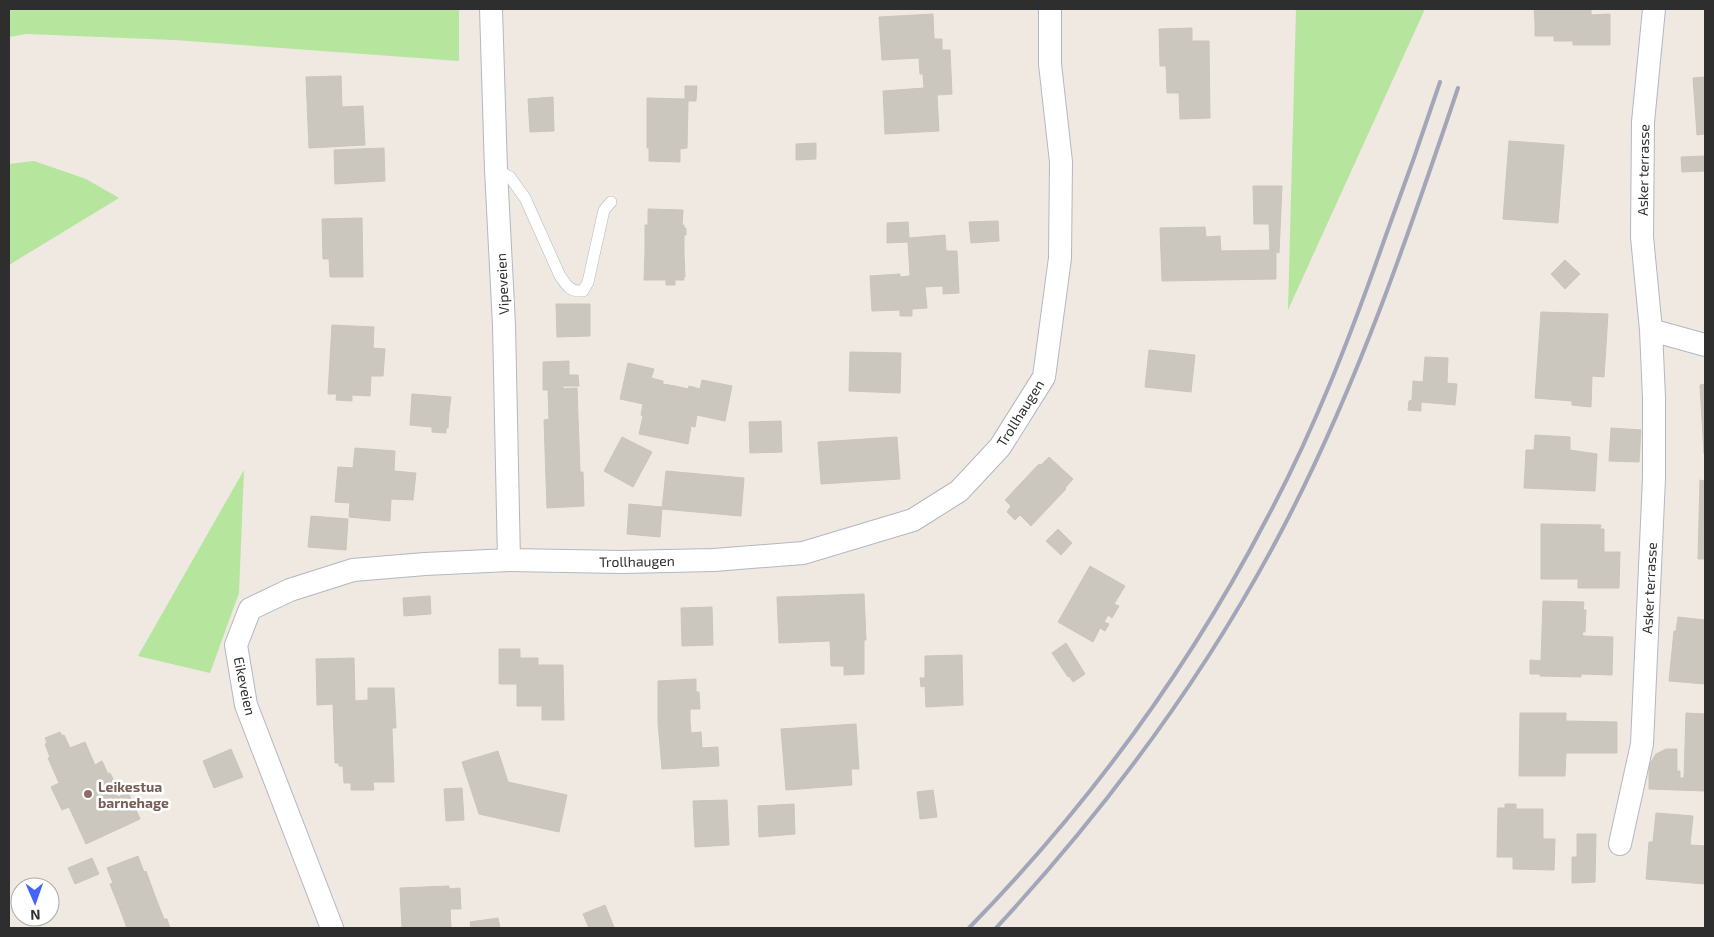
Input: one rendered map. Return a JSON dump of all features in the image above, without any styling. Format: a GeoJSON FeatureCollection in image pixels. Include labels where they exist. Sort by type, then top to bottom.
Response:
{"type":"FeatureCollection","features":[{"type":"Feature","properties":{"kind":"street","name":"Vipeveien"},"geometry":{"type":"LineString","coordinates":[[491,9],[496,170],[504,325],[509,560]]}},
{"type":"Feature","properties":{"kind":"street","name":"Trollhaugen"},"geometry":{"type":"LineString","coordinates":[[509,560],[686,561],[803,552],[913,520],[958,491],[1000,447],[1044,377],[1060,258],[1061,162],[1050,64],[1050,9]]}},
{"type":"Feature","properties":{"kind":"street","name":"Asker terrasse"},"geometry":{"type":"LineString","coordinates":[[1620,844],[1642,744],[1654,478],[1654,398],[1651,330],[1642,237],[1643,122],[1654,9]]}},
{"type":"Feature","properties":{"kind":"street"},"geometry":{"type":"LineString","coordinates":[[1651,330],[1705,345]]}},
{"type":"Feature","properties":{"kind":"street","name":"Eikeveien"},"geometry":{"type":"LineString","coordinates":[[332,928],[246,705],[236,645],[250,609],[290,590],[353,570],[509,560]]}},
{"type":"Feature","properties":{"kind":"lane"},"geometry":{"type":"LineString","coordinates":[[496,170],[510,178],[525,198],[560,276],[568,288],[576,292],[584,291],[588,282],[604,210],[611,202]]}},
{"type":"Feature","properties":{"kind":"green space"},"geometry":{"type":"Polygon","coordinates":[[[9,9],[459,9],[459,61],[174,40],[26,34],[9,37],[9,9]]]}},
{"type":"Feature","properties":{"kind":"green space"},"geometry":{"type":"Polygon","coordinates":[[[1296,9],[1425,9],[1288,310],[1296,9]]]}},
{"type":"Feature","properties":{"kind":"green space"},"geometry":{"type":"Polygon","coordinates":[[[34,161],[86,179],[119,198],[9,265],[9,164],[34,161]]]}},
{"type":"Feature","properties":{"kind":"green space"},"geometry":{"type":"Polygon","coordinates":[[[244,470],[239,593],[210,673],[138,656],[244,470]]]}},
{"type":"Feature","properties":{"kind":"building"},"geometry":{"type":"Polygon","coordinates":[[[1534,9],[1591,9],[1591,15],[1610,14],[1610,25],[1535,22],[1534,9]]]}},
{"type":"Feature","properties":{"kind":"building"},"geometry":{"type":"Polygon","coordinates":[[[933,14],[934,39],[942,39],[942,50],[950,50],[951,72],[920,74],[919,58],[882,60],[879,17],[933,14]]]}},
{"type":"Feature","properties":{"kind":"building"},"geometry":{"type":"Polygon","coordinates":[[[1535,22],[1610,25],[1610,45],[1573,45],[1573,41],[1554,41],[1554,36],[1535,36],[1535,22]]]}},
{"type":"Feature","properties":{"kind":"building"},"geometry":{"type":"Polygon","coordinates":[[[1192,28],[1192,41],[1209,41],[1210,118],[1180,119],[1179,93],[1167,93],[1166,66],[1160,66],[1159,29],[1192,28]]]}},
{"type":"Feature","properties":{"kind":"building"},"geometry":{"type":"Polygon","coordinates":[[[951,72],[952,94],[937,95],[939,131],[885,134],[883,91],[924,88],[923,74],[951,72]]]}},
{"type":"Feature","properties":{"kind":"building"},"geometry":{"type":"Polygon","coordinates":[[[341,76],[342,107],[363,106],[365,145],[309,148],[306,77],[341,76]]]}},
{"type":"Feature","properties":{"kind":"building"},"geometry":{"type":"Polygon","coordinates":[[[1705,77],[1705,134],[1697,135],[1693,78],[1705,77]]]}},
{"type":"Feature","properties":{"kind":"building"},"geometry":{"type":"Polygon","coordinates":[[[685,86],[697,86],[696,101],[688,101],[687,148],[680,149],[680,162],[649,161],[649,148],[647,148],[647,98],[685,99],[685,86]]]}},
{"type":"Feature","properties":{"kind":"building"},"geometry":{"type":"Polygon","coordinates":[[[553,97],[554,131],[530,132],[528,99],[553,97]]]}},
{"type":"Feature","properties":{"kind":"building"},"geometry":{"type":"Polygon","coordinates":[[[1509,141],[1564,145],[1558,223],[1503,219],[1509,141]]]}},
{"type":"Feature","properties":{"kind":"building"},"geometry":{"type":"Polygon","coordinates":[[[816,143],[816,159],[796,160],[796,144],[816,143]]]}},
{"type":"Feature","properties":{"kind":"building"},"geometry":{"type":"Polygon","coordinates":[[[384,148],[385,181],[335,184],[334,150],[384,148]]]}},
{"type":"Feature","properties":{"kind":"building"},"geometry":{"type":"Polygon","coordinates":[[[1705,156],[1705,171],[1682,172],[1681,157],[1705,156]]]}},
{"type":"Feature","properties":{"kind":"building"},"geometry":{"type":"Polygon","coordinates":[[[1253,186],[1282,186],[1279,253],[1276,250],[1270,250],[1269,224],[1254,224],[1253,186]]]}},
{"type":"Feature","properties":{"kind":"building"},"geometry":{"type":"Polygon","coordinates":[[[648,209],[683,210],[682,225],[686,228],[684,253],[645,252],[645,225],[648,225],[648,209]]]}},
{"type":"Feature","properties":{"kind":"building"},"geometry":{"type":"Polygon","coordinates":[[[362,218],[363,277],[330,277],[329,259],[323,259],[322,219],[362,218]]]}},
{"type":"Feature","properties":{"kind":"building"},"geometry":{"type":"Polygon","coordinates":[[[998,221],[999,241],[971,243],[969,222],[998,221]]]}},
{"type":"Feature","properties":{"kind":"building"},"geometry":{"type":"Polygon","coordinates":[[[908,222],[909,238],[945,235],[946,251],[957,251],[959,293],[943,294],[943,286],[925,287],[927,308],[912,309],[912,316],[900,316],[900,310],[872,311],[870,276],[900,274],[900,277],[910,276],[908,242],[887,243],[887,223],[908,222]]]}},
{"type":"Feature","properties":{"kind":"building"},"geometry":{"type":"Polygon","coordinates":[[[1205,227],[1206,237],[1220,236],[1221,251],[1276,250],[1276,279],[1162,281],[1160,228],[1205,227]]]}},
{"type":"Feature","properties":{"kind":"building"},"geometry":{"type":"Polygon","coordinates":[[[645,252],[684,253],[684,280],[675,280],[675,285],[666,285],[666,280],[644,280],[645,252]]]}},
{"type":"Feature","properties":{"kind":"building"},"geometry":{"type":"Polygon","coordinates":[[[1565,260],[1580,274],[1565,289],[1551,274],[1565,260]]]}},
{"type":"Feature","properties":{"kind":"building"},"geometry":{"type":"Polygon","coordinates":[[[556,304],[590,304],[590,336],[557,337],[556,304]]]}},
{"type":"Feature","properties":{"kind":"building"},"geometry":{"type":"Polygon","coordinates":[[[1541,312],[1608,314],[1604,377],[1592,376],[1591,407],[1572,405],[1572,401],[1535,398],[1541,312]]]}},
{"type":"Feature","properties":{"kind":"building"},"geometry":{"type":"Polygon","coordinates":[[[332,325],[374,327],[373,348],[385,349],[383,376],[371,376],[370,396],[352,395],[352,401],[336,400],[337,394],[328,394],[332,325]]]}},
{"type":"Feature","properties":{"kind":"building"},"geometry":{"type":"Polygon","coordinates":[[[1149,350],[1195,355],[1191,392],[1145,387],[1149,350]]]}},
{"type":"Feature","properties":{"kind":"building"},"geometry":{"type":"Polygon","coordinates":[[[850,352],[901,353],[900,393],[849,391],[850,352]]]}},
{"type":"Feature","properties":{"kind":"building"},"geometry":{"type":"Polygon","coordinates":[[[1425,357],[1448,358],[1447,383],[1457,384],[1455,405],[1421,402],[1421,411],[1408,410],[1409,401],[1412,400],[1413,381],[1423,382],[1425,357]]]}},
{"type":"Feature","properties":{"kind":"building"},"geometry":{"type":"Polygon","coordinates":[[[569,361],[569,375],[578,375],[579,386],[563,386],[563,389],[543,390],[543,362],[569,361]]]}},
{"type":"Feature","properties":{"kind":"building"},"geometry":{"type":"Polygon","coordinates":[[[628,363],[654,369],[651,378],[663,381],[663,384],[675,386],[664,439],[639,434],[643,416],[641,415],[643,404],[620,399],[628,363]]]}},
{"type":"Feature","properties":{"kind":"building"},"geometry":{"type":"Polygon","coordinates":[[[702,380],[732,386],[725,421],[697,415],[695,427],[691,426],[688,444],[664,439],[675,386],[688,389],[689,386],[700,389],[702,380]]]}},
{"type":"Feature","properties":{"kind":"building"},"geometry":{"type":"Polygon","coordinates":[[[1705,384],[1705,454],[1704,454],[1700,385],[1705,384]]]}},
{"type":"Feature","properties":{"kind":"building"},"geometry":{"type":"Polygon","coordinates":[[[577,388],[580,472],[583,472],[584,506],[547,508],[544,420],[549,419],[548,389],[577,388]]]}},
{"type":"Feature","properties":{"kind":"building"},"geometry":{"type":"Polygon","coordinates":[[[412,394],[451,397],[449,412],[411,410],[412,394]]]}},
{"type":"Feature","properties":{"kind":"building"},"geometry":{"type":"Polygon","coordinates":[[[411,410],[449,412],[446,433],[432,432],[432,427],[410,425],[411,410]]]}},
{"type":"Feature","properties":{"kind":"building"},"geometry":{"type":"Polygon","coordinates":[[[781,421],[782,452],[750,453],[749,422],[781,421]]]}},
{"type":"Feature","properties":{"kind":"building"},"geometry":{"type":"Polygon","coordinates":[[[1611,428],[1641,430],[1639,462],[1609,461],[1611,428]]]}},
{"type":"Feature","properties":{"kind":"building"},"geometry":{"type":"Polygon","coordinates":[[[1535,435],[1570,437],[1570,450],[1597,454],[1595,491],[1524,488],[1526,450],[1534,450],[1535,435]]]}},
{"type":"Feature","properties":{"kind":"building"},"geometry":{"type":"Polygon","coordinates":[[[622,437],[652,452],[633,487],[604,471],[622,437]]]}},
{"type":"Feature","properties":{"kind":"building"},"geometry":{"type":"Polygon","coordinates":[[[897,437],[900,479],[821,484],[818,442],[897,437]]]}},
{"type":"Feature","properties":{"kind":"building"},"geometry":{"type":"Polygon","coordinates":[[[355,448],[395,451],[394,471],[416,473],[413,500],[391,499],[390,521],[349,517],[350,503],[335,502],[338,467],[353,468],[355,448]]]}},
{"type":"Feature","properties":{"kind":"building"},"geometry":{"type":"Polygon","coordinates":[[[1049,457],[1073,479],[1031,526],[1020,515],[1015,520],[1007,512],[1011,506],[1005,500],[1039,464],[1041,465],[1049,457]]]}},
{"type":"Feature","properties":{"kind":"building"},"geometry":{"type":"Polygon","coordinates":[[[666,471],[744,478],[741,516],[662,509],[666,471]]]}},
{"type":"Feature","properties":{"kind":"building"},"geometry":{"type":"Polygon","coordinates":[[[1700,480],[1705,481],[1705,559],[1698,559],[1700,480]]]}},
{"type":"Feature","properties":{"kind":"building"},"geometry":{"type":"Polygon","coordinates":[[[629,504],[662,507],[660,537],[627,534],[629,504]]]}},
{"type":"Feature","properties":{"kind":"building"},"geometry":{"type":"Polygon","coordinates":[[[311,516],[348,519],[346,550],[308,547],[311,516]]]}},
{"type":"Feature","properties":{"kind":"building"},"geometry":{"type":"Polygon","coordinates":[[[1541,524],[1601,525],[1600,529],[1604,529],[1604,552],[1620,552],[1619,588],[1578,588],[1578,579],[1541,579],[1541,524]]]}},
{"type":"Feature","properties":{"kind":"building"},"geometry":{"type":"Polygon","coordinates":[[[1058,529],[1072,543],[1061,555],[1046,541],[1058,529]]]}},
{"type":"Feature","properties":{"kind":"building"},"geometry":{"type":"Polygon","coordinates":[[[1090,566],[1125,586],[1114,604],[1119,606],[1112,618],[1108,615],[1104,622],[1109,624],[1105,631],[1100,628],[1093,642],[1058,622],[1090,566]]]}},
{"type":"Feature","properties":{"kind":"building"},"geometry":{"type":"Polygon","coordinates":[[[864,594],[866,640],[864,640],[864,674],[844,675],[844,666],[831,666],[830,641],[779,643],[777,597],[864,594]]]}},
{"type":"Feature","properties":{"kind":"building"},"geometry":{"type":"Polygon","coordinates":[[[430,596],[431,614],[404,616],[403,598],[430,596]]]}},
{"type":"Feature","properties":{"kind":"building"},"geometry":{"type":"Polygon","coordinates":[[[1543,601],[1584,602],[1583,610],[1586,610],[1585,632],[1582,632],[1583,636],[1613,637],[1612,675],[1581,674],[1581,677],[1530,674],[1530,660],[1541,661],[1543,601]]]}},
{"type":"Feature","properties":{"kind":"building"},"geometry":{"type":"Polygon","coordinates":[[[712,607],[713,645],[682,646],[681,608],[712,607]]]}},
{"type":"Feature","properties":{"kind":"building"},"geometry":{"type":"Polygon","coordinates":[[[1678,617],[1705,620],[1705,684],[1669,681],[1674,631],[1676,631],[1678,617]]]}},
{"type":"Feature","properties":{"kind":"building"},"geometry":{"type":"Polygon","coordinates":[[[1066,643],[1085,674],[1073,682],[1052,653],[1066,643]]]}},
{"type":"Feature","properties":{"kind":"building"},"geometry":{"type":"Polygon","coordinates":[[[499,649],[520,649],[520,658],[538,658],[538,665],[563,665],[564,720],[542,720],[542,706],[517,706],[517,684],[499,684],[499,649]]]}},
{"type":"Feature","properties":{"kind":"building"},"geometry":{"type":"Polygon","coordinates":[[[962,655],[963,705],[926,707],[925,686],[921,687],[920,678],[925,678],[925,656],[962,655]]]}},
{"type":"Feature","properties":{"kind":"building"},"geometry":{"type":"Polygon","coordinates":[[[354,658],[355,701],[368,700],[368,688],[394,688],[396,728],[392,728],[394,782],[373,782],[374,790],[351,790],[351,783],[344,783],[343,766],[335,763],[333,704],[317,705],[316,659],[354,658]]]}},
{"type":"Feature","properties":{"kind":"building"},"geometry":{"type":"Polygon","coordinates":[[[696,679],[696,692],[699,692],[700,709],[690,709],[690,721],[658,723],[658,681],[696,679]]]}},
{"type":"Feature","properties":{"kind":"building"},"geometry":{"type":"Polygon","coordinates":[[[1520,713],[1566,713],[1566,721],[1617,722],[1617,753],[1566,753],[1565,776],[1519,776],[1520,713]]]}},
{"type":"Feature","properties":{"kind":"building"},"geometry":{"type":"Polygon","coordinates":[[[1686,713],[1705,714],[1705,791],[1649,789],[1649,765],[1656,754],[1666,749],[1677,749],[1677,771],[1680,771],[1680,778],[1684,778],[1686,713]]]}},
{"type":"Feature","properties":{"kind":"building"},"geometry":{"type":"Polygon","coordinates":[[[690,721],[691,733],[701,732],[702,748],[718,747],[719,766],[662,769],[658,723],[690,721]]]}},
{"type":"Feature","properties":{"kind":"building"},"geometry":{"type":"Polygon","coordinates":[[[856,724],[859,769],[851,769],[852,785],[786,790],[781,729],[856,724]]]}},
{"type":"Feature","properties":{"kind":"building"},"geometry":{"type":"Polygon","coordinates":[[[60,732],[62,736],[64,735],[70,748],[85,742],[95,765],[102,761],[108,774],[110,773],[117,787],[114,788],[118,797],[128,792],[140,819],[86,844],[69,807],[62,810],[51,787],[59,783],[48,758],[50,757],[45,744],[47,743],[45,738],[60,732]]]}},
{"type":"Feature","properties":{"kind":"building"},"geometry":{"type":"Polygon","coordinates":[[[231,749],[243,777],[214,788],[203,761],[231,749]]]}},
{"type":"Feature","properties":{"kind":"building"},"geometry":{"type":"Polygon","coordinates":[[[498,751],[508,782],[567,795],[559,832],[479,814],[462,762],[498,751]]]}},
{"type":"Feature","properties":{"kind":"building"},"geometry":{"type":"Polygon","coordinates":[[[462,788],[464,820],[446,821],[444,789],[462,788]]]}},
{"type":"Feature","properties":{"kind":"building"},"geometry":{"type":"Polygon","coordinates":[[[933,790],[937,817],[920,819],[917,792],[933,790]]]}},
{"type":"Feature","properties":{"kind":"building"},"geometry":{"type":"Polygon","coordinates":[[[727,800],[729,845],[695,847],[693,801],[727,800]]]}},
{"type":"Feature","properties":{"kind":"building"},"geometry":{"type":"Polygon","coordinates":[[[794,804],[795,834],[759,837],[758,806],[794,804]]]}},
{"type":"Feature","properties":{"kind":"building"},"geometry":{"type":"Polygon","coordinates":[[[1505,804],[1516,804],[1516,809],[1543,809],[1543,839],[1555,839],[1554,870],[1513,869],[1513,857],[1497,857],[1498,808],[1505,808],[1505,804]]]}},
{"type":"Feature","properties":{"kind":"building"},"geometry":{"type":"Polygon","coordinates":[[[1656,813],[1693,816],[1690,845],[1705,846],[1705,884],[1646,879],[1649,842],[1653,842],[1656,813]]]}},
{"type":"Feature","properties":{"kind":"building"},"geometry":{"type":"Polygon","coordinates":[[[1577,834],[1596,834],[1595,882],[1572,883],[1572,857],[1577,857],[1577,834]]]}},
{"type":"Feature","properties":{"kind":"building"},"geometry":{"type":"Polygon","coordinates":[[[138,856],[155,896],[120,909],[110,884],[113,883],[107,868],[138,856]]]}},
{"type":"Feature","properties":{"kind":"building"},"geometry":{"type":"Polygon","coordinates":[[[92,858],[99,874],[75,884],[68,868],[92,858]]]}},
{"type":"Feature","properties":{"kind":"building"},"geometry":{"type":"Polygon","coordinates":[[[449,886],[449,889],[460,888],[461,909],[450,909],[451,927],[402,928],[400,888],[449,886]]]}},
{"type":"Feature","properties":{"kind":"building"},"geometry":{"type":"Polygon","coordinates":[[[155,896],[164,919],[167,919],[170,928],[127,928],[120,909],[155,896]]]}},
{"type":"Feature","properties":{"kind":"building"},"geometry":{"type":"Polygon","coordinates":[[[605,905],[614,927],[589,928],[583,914],[605,905]]]}},
{"type":"Feature","properties":{"kind":"building"},"geometry":{"type":"Polygon","coordinates":[[[498,918],[500,928],[471,928],[470,922],[498,918]]]}},
{"type":"Feature","properties":{"kind":"railway"},"geometry":{"type":"LineString","coordinates":[[969,928],[1054,834],[1132,735],[1169,683],[1236,576],[1284,486],[1332,380],[1440,82]]}},
{"type":"Feature","properties":{"kind":"railway"},"geometry":{"type":"LineString","coordinates":[[996,928],[1078,835],[1154,737],[1189,686],[1254,581],[1310,473],[1358,365],[1400,255],[1458,88]]}},
{"type":"Feature","properties":{"kind":"place","name":"Leikestua barnehage"},"geometry":{"type":"Point","coordinates":[88,794]}}]}
